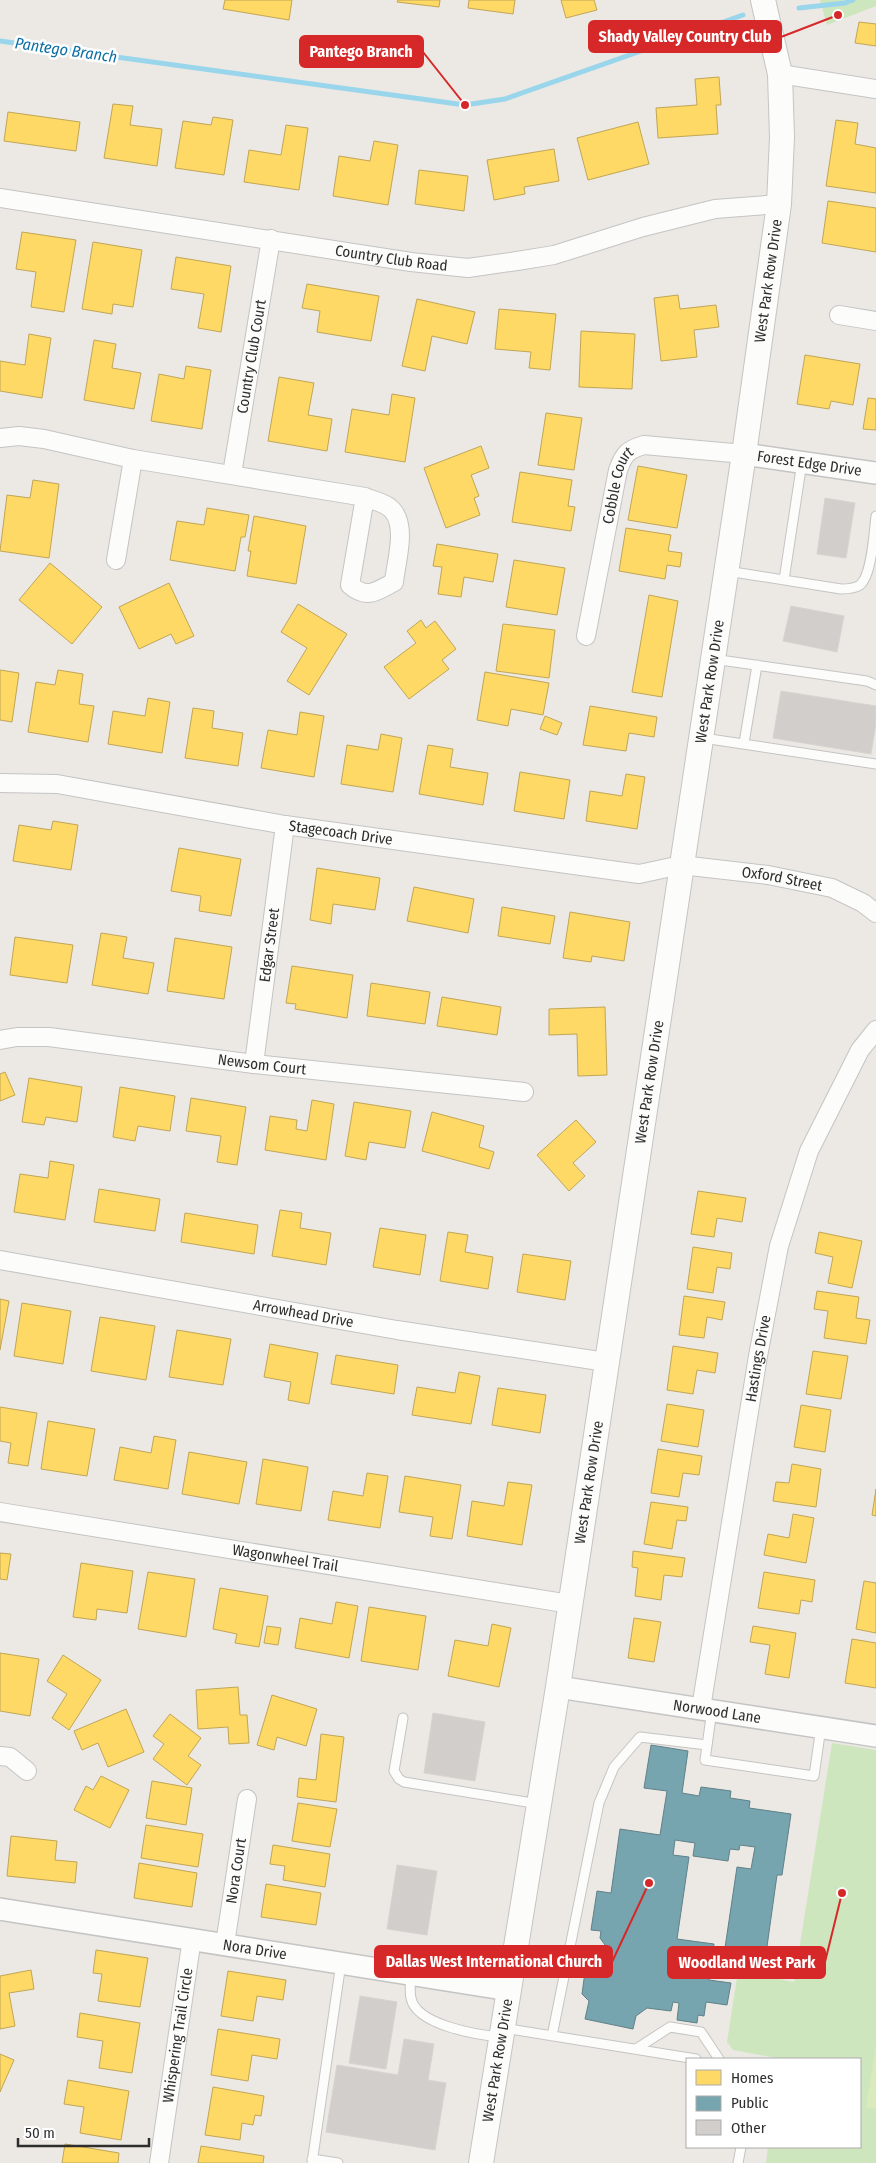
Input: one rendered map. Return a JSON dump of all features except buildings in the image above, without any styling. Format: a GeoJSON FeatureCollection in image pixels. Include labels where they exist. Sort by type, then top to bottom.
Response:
{"type":"FeatureCollection","features":[{"type":"Feature","properties":{"kind":"main road","name":"West Park Row Drive"},"geometry":{"type":"LineString","coordinates":[[481,2163],[558,1687],[744,454],[779,204],[782,137],[780,74],[763,0]]}},
{"type":"Feature","properties":{"kind":"street"},"geometry":{"type":"LineString","coordinates":[[780,74],[876,89]]}},
{"type":"Feature","properties":{"kind":"street","name":"Country Club Road"},"geometry":{"type":"LineString","coordinates":[[0,198],[411,262],[468,268],[554,255],[644,227],[715,209],[779,204]]}},
{"type":"Feature","properties":{"kind":"street","name":"Country Club Court"},"geometry":{"type":"LineString","coordinates":[[232,474],[272,239]]}},
{"type":"Feature","properties":{"kind":"street"},"geometry":{"type":"LineString","coordinates":[[839,315],[876,321]]}},
{"type":"Feature","properties":{"kind":"street"},"geometry":{"type":"LineString","coordinates":[[0,438],[18,436],[44,439],[133,459],[365,497],[382,503],[392,510],[398,519],[400,533],[394,582],[374,593],[358,592],[350,585],[365,497]]}},
{"type":"Feature","properties":{"kind":"street","name":"Cobble Court"},"geometry":{"type":"LineString","coordinates":[[586,636],[618,470],[622,458],[631,449],[644,446],[744,454]]}},
{"type":"Feature","properties":{"kind":"street","name":"Forest Edge Drive"},"geometry":{"type":"LineString","coordinates":[[744,454],[876,473]]}},
{"type":"Feature","properties":{"kind":"street"},"geometry":{"type":"LineString","coordinates":[[116,560],[133,459]]}},
{"type":"Feature","properties":{"kind":"street","name":"Stagecoach Drive"},"geometry":{"type":"LineString","coordinates":[[0,784],[57,784],[285,825],[639,874],[681,865]]}},
{"type":"Feature","properties":{"kind":"street","name":"Edgar Street"},"geometry":{"type":"LineString","coordinates":[[254,1064],[285,825]]}},
{"type":"Feature","properties":{"kind":"street","name":"Oxford Street"},"geometry":{"type":"LineString","coordinates":[[681,865],[768,875],[832,888],[863,903],[876,913]]}},
{"type":"Feature","properties":{"kind":"street","name":"Hastings Drive"},"geometry":{"type":"LineString","coordinates":[[707,1709],[758,1356],[779,1246],[809,1151],[860,1050],[876,1030]]}},
{"type":"Feature","properties":{"kind":"street","name":"Newsom Court"},"geometry":{"type":"LineString","coordinates":[[0,1040],[17,1037],[49,1037],[254,1064],[524,1092]]}},
{"type":"Feature","properties":{"kind":"street","name":"Arrowhead Drive"},"geometry":{"type":"LineString","coordinates":[[0,1260],[388,1328],[606,1362]]}},
{"type":"Feature","properties":{"kind":"street","name":"Wagonwheel Trail"},"geometry":{"type":"LineString","coordinates":[[0,1512],[570,1604]]}},
{"type":"Feature","properties":{"kind":"street","name":"Norwood Lane"},"geometry":{"type":"LineString","coordinates":[[558,1687],[876,1736]]}},
{"type":"Feature","properties":{"kind":"street"},"geometry":{"type":"LineString","coordinates":[[0,1756],[10,1758],[28,1771]]}},
{"type":"Feature","properties":{"kind":"street","name":"Nora Court"},"geometry":{"type":"LineString","coordinates":[[225,1944],[247,1799]]}},
{"type":"Feature","properties":{"kind":"street","name":"Nora Drive"},"geometry":{"type":"LineString","coordinates":[[0,1909],[192,1938],[509,1990]]}},
{"type":"Feature","properties":{"kind":"street","name":"Whispering Trail Circle"},"geometry":{"type":"LineString","coordinates":[[160,2163],[192,1938]]}},
{"type":"Feature","properties":{"kind":"lane"},"geometry":{"type":"LineString","coordinates":[[784,580],[802,462]]}},
{"type":"Feature","properties":{"kind":"lane"},"geometry":{"type":"LineString","coordinates":[[726,571],[841,589],[859,586],[868,571],[876,516]]}},
{"type":"Feature","properties":{"kind":"lane"},"geometry":{"type":"LineString","coordinates":[[713,659],[867,681],[876,686]]}},
{"type":"Feature","properties":{"kind":"lane"},"geometry":{"type":"LineString","coordinates":[[744,743],[757,665]]}},
{"type":"Feature","properties":{"kind":"lane"},"geometry":{"type":"LineString","coordinates":[[701,737],[876,764]]}},
{"type":"Feature","properties":{"kind":"lane"},"geometry":{"type":"LineString","coordinates":[[707,1709],[705,1760],[814,1776],[822,1727]]}},
{"type":"Feature","properties":{"kind":"lane"},"geometry":{"type":"LineString","coordinates":[[403,1718],[394,1771],[399,1779],[404,1782],[539,1804]]}},
{"type":"Feature","properties":{"kind":"lane"},"geometry":{"type":"LineString","coordinates":[[552,2036],[599,1803],[614,1767],[640,1737],[707,1745]]}},
{"type":"Feature","properties":{"kind":"lane"},"geometry":{"type":"LineString","coordinates":[[338,2163],[312,2161],[342,1962]]}},
{"type":"Feature","properties":{"kind":"lane"},"geometry":{"type":"LineString","coordinates":[[411,1974],[411,1999],[422,2015],[464,2031],[552,2036],[689,2058]]}},
{"type":"Feature","properties":{"kind":"lane"},"geometry":{"type":"LineString","coordinates":[[636,2050],[670,2027],[701,2032],[718,2058]]}},
{"type":"Feature","properties":{"kind":"lane"},"geometry":{"type":"LineString","coordinates":[[738,2163],[740,2148]]}},
{"type":"Feature","properties":{"kind":"green space"},"geometry":{"type":"Polygon","coordinates":[[[820,0],[876,0],[876,6],[827,25],[820,0]]]}},
{"type":"Feature","properties":{"kind":"green space"},"geometry":{"type":"Polygon","coordinates":[[[832,1743],[876,1750],[876,2163],[766,2163],[768,2148],[861,2148],[861,2058],[777,2058],[733,2050],[727,2042],[738,1971],[794,1982],[832,1743]]]}},
{"type":"Feature","properties":{"kind":"green space"},"geometry":{"type":"Polygon","coordinates":[[[876,2045],[876,2109],[866,2107],[876,2045]]]}},
{"type":"Feature","properties":{"kind":"waterway","name":"Pantego Branch"},"geometry":{"type":"LineString","coordinates":[[799,8],[845,3],[853,0]]}},
{"type":"Feature","properties":{"kind":"waterway","name":"Pantego Branch"},"geometry":{"type":"LineString","coordinates":[[0,41],[465,105],[505,99],[743,15]]}},
{"type":"Feature","properties":{"kind":"place","name":"Shady Valley Country Club"},"geometry":{"type":"Point","coordinates":[838,15]}},
{"type":"Feature","properties":{"kind":"place","name":"Pantego Branch"},"geometry":{"type":"Point","coordinates":[465,105]}},
{"type":"Feature","properties":{"kind":"place","name":"Dallas West International Church"},"geometry":{"type":"Point","coordinates":[649,1883]}},
{"type":"Feature","properties":{"kind":"place","name":"Woodland West Park"},"geometry":{"type":"Point","coordinates":[842,1893]}}]}
